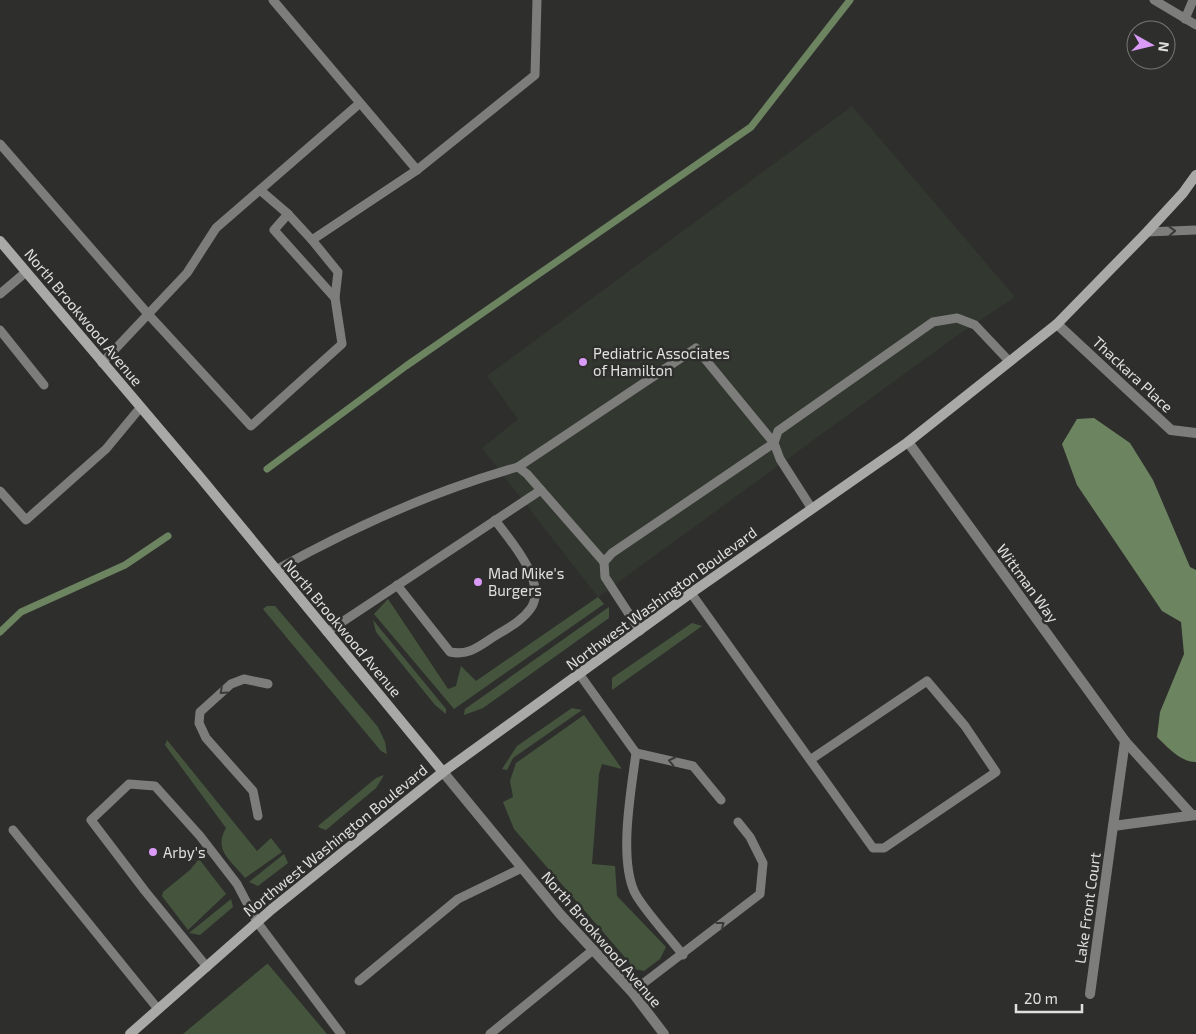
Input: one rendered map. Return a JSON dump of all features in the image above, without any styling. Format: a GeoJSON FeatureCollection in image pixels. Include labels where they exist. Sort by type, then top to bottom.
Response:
{"type":"FeatureCollection","features":[{"type":"Feature","properties":{"kind":"main road","name":"Northwest Washington Boulevard"},"geometry":{"type":"LineString","coordinates":[[130,1034],[258,922],[443,772],[691,594],[908,442],[1057,324],[1147,232],[1183,193],[1196,174]]}},
{"type":"Feature","properties":{"kind":"main road","name":"North Brookwood Avenue"},"geometry":{"type":"LineString","coordinates":[[0,241],[443,772]]}},
{"type":"Feature","properties":{"kind":"street","name":"Thackara Place"},"geometry":{"type":"LineString","coordinates":[[1057,324],[1172,430],[1196,433]]}},
{"type":"Feature","properties":{"kind":"street","name":"Wittman Way"},"geometry":{"type":"LineString","coordinates":[[908,442],[1125,741],[1194,815]]}},
{"type":"Feature","properties":{"kind":"street"},"geometry":{"type":"LineString","coordinates":[[1113,826],[1125,741]]}},
{"type":"Feature","properties":{"kind":"street","name":"North Brookwood Avenue"},"geometry":{"type":"LineString","coordinates":[[443,772],[522,868],[632,992],[664,1034]]}},
{"type":"Feature","properties":{"kind":"street","name":"Wittman Way"},"geometry":{"type":"LineString","coordinates":[[1113,826],[1194,815]]}},
{"type":"Feature","properties":{"kind":"street","name":"Lake Front Court"},"geometry":{"type":"LineString","coordinates":[[1090,994],[1113,826]]}},
{"type":"Feature","properties":{"kind":"lane"},"geometry":{"type":"LineString","coordinates":[[273,0],[417,170]]}},
{"type":"Feature","properties":{"kind":"lane"},"geometry":{"type":"LineString","coordinates":[[312,240],[417,170],[535,75],[537,0]]}},
{"type":"Feature","properties":{"kind":"lane"},"geometry":{"type":"LineString","coordinates":[[1154,0],[1196,25]]}},
{"type":"Feature","properties":{"kind":"lane"},"geometry":{"type":"LineString","coordinates":[[1185,18],[1193,0]]}},
{"type":"Feature","properties":{"kind":"lane"},"geometry":{"type":"LineString","coordinates":[[102,363],[187,274],[216,228],[360,103]]}},
{"type":"Feature","properties":{"kind":"lane"},"geometry":{"type":"LineString","coordinates":[[0,144],[148,314],[251,426],[342,344],[335,298],[338,272],[288,214],[260,190]]}},
{"type":"Feature","properties":{"kind":"lane"},"geometry":{"type":"LineString","coordinates":[[288,214],[274,230],[335,298]]}},
{"type":"Feature","properties":{"kind":"lane"},"geometry":{"type":"LineString","coordinates":[[1147,232],[1196,230]]}},
{"type":"Feature","properties":{"kind":"lane"},"geometry":{"type":"LineString","coordinates":[[0,294],[26,272]]}},
{"type":"Feature","properties":{"kind":"lane"},"geometry":{"type":"LineString","coordinates":[[604,562],[612,553],[774,444],[778,431],[933,322],[957,318],[975,325],[1009,361]]}},
{"type":"Feature","properties":{"kind":"lane"},"geometry":{"type":"LineString","coordinates":[[0,330],[44,385]]}},
{"type":"Feature","properties":{"kind":"lane"},"geometry":{"type":"LineString","coordinates":[[276,570],[318,547],[391,512],[474,480],[518,467],[696,348],[774,444],[780,459],[812,509]]}},
{"type":"Feature","properties":{"kind":"lane"},"geometry":{"type":"LineString","coordinates":[[0,490],[26,520],[106,449],[140,408]]}},
{"type":"Feature","properties":{"kind":"lane"},"geometry":{"type":"LineString","coordinates":[[518,467],[541,490],[604,562],[605,577],[640,631]]}},
{"type":"Feature","properties":{"kind":"lane"},"geometry":{"type":"LineString","coordinates":[[327,632],[541,490]]}},
{"type":"Feature","properties":{"kind":"lane"},"geometry":{"type":"LineString","coordinates":[[397,585],[450,652],[468,653],[519,621],[532,608],[537,595],[535,583],[521,556],[495,520]]}},
{"type":"Feature","properties":{"kind":"lane"},"geometry":{"type":"LineString","coordinates":[[691,594],[873,848],[884,848],[996,772],[965,726],[927,681],[810,760]]}},
{"type":"Feature","properties":{"kind":"lane"},"geometry":{"type":"LineString","coordinates":[[580,675],[636,754],[631,793],[626,868],[634,892],[683,955]]}},
{"type":"Feature","properties":{"kind":"lane"},"geometry":{"type":"LineString","coordinates":[[258,816],[253,791],[206,738],[198,724],[200,712],[232,684],[244,679],[268,684]]}},
{"type":"Feature","properties":{"kind":"lane"},"geometry":{"type":"LineString","coordinates":[[636,754],[693,766],[721,800]]}},
{"type":"Feature","properties":{"kind":"lane"},"geometry":{"type":"LineString","coordinates":[[207,966],[145,891],[92,820],[129,784],[155,786],[200,836],[237,884],[258,922],[341,1034]]}},
{"type":"Feature","properties":{"kind":"lane"},"geometry":{"type":"LineString","coordinates":[[632,992],[683,955],[760,894],[763,863],[750,837],[738,822]]}},
{"type":"Feature","properties":{"kind":"lane"},"geometry":{"type":"LineString","coordinates":[[14,830],[158,1009]]}},
{"type":"Feature","properties":{"kind":"lane"},"geometry":{"type":"LineString","coordinates":[[359,981],[458,899],[522,868]]}},
{"type":"Feature","properties":{"kind":"lane"},"geometry":{"type":"LineString","coordinates":[[490,1034],[593,950]]}},
{"type":"Feature","properties":{"kind":"shaded area"},"geometry":{"type":"Polygon","coordinates":[[[852,106],[1015,297],[955,337],[598,597],[482,448],[518,419],[487,376],[852,106]]]}},
{"type":"Feature","properties":{"kind":"shaded area"},"geometry":{"type":"Polygon","coordinates":[[[1094,418],[1130,443],[1153,480],[1190,567],[1196,570],[1196,762],[1180,757],[1157,737],[1160,712],[1184,654],[1181,622],[1162,611],[1077,485],[1062,444],[1077,419],[1094,418]]]}},
{"type":"Feature","properties":{"kind":"shaded area"},"geometry":{"type":"Polygon","coordinates":[[[598,597],[604,604],[454,709],[374,614],[388,599],[448,689],[456,686],[461,666],[476,681],[598,597]]]}},
{"type":"Feature","properties":{"kind":"shaded area"},"geometry":{"type":"Polygon","coordinates":[[[267,606],[275,606],[378,727],[385,742],[387,754],[381,751],[263,609],[267,606]]]}},
{"type":"Feature","properties":{"kind":"shaded area"},"geometry":{"type":"Polygon","coordinates":[[[609,607],[609,618],[483,708],[464,715],[465,709],[609,607]]]}},
{"type":"Feature","properties":{"kind":"shaded area"},"geometry":{"type":"Polygon","coordinates":[[[373,620],[446,709],[446,714],[435,705],[376,632],[373,620]]]}},
{"type":"Feature","properties":{"kind":"shaded area"},"geometry":{"type":"Polygon","coordinates":[[[692,623],[702,626],[612,690],[612,678],[692,623]]]}},
{"type":"Feature","properties":{"kind":"shaded area"},"geometry":{"type":"Polygon","coordinates":[[[572,708],[582,710],[513,758],[507,770],[502,769],[517,746],[572,708]]]}},
{"type":"Feature","properties":{"kind":"shaded area"},"geometry":{"type":"Polygon","coordinates":[[[584,715],[622,769],[602,764],[599,774],[592,864],[615,866],[617,896],[666,947],[660,959],[644,971],[635,969],[514,829],[503,802],[513,797],[510,781],[516,763],[584,715]]]}},
{"type":"Feature","properties":{"kind":"shaded area"},"geometry":{"type":"Polygon","coordinates":[[[167,740],[257,851],[271,838],[282,852],[245,878],[225,855],[222,843],[226,828],[165,745],[167,740]]]}},
{"type":"Feature","properties":{"kind":"shaded area"},"geometry":{"type":"Polygon","coordinates":[[[384,775],[376,788],[326,830],[318,826],[376,778],[384,775]]]}},
{"type":"Feature","properties":{"kind":"shaded area"},"geometry":{"type":"Polygon","coordinates":[[[284,854],[288,863],[258,886],[249,882],[284,854]]]}},
{"type":"Feature","properties":{"kind":"shaded area"},"geometry":{"type":"Polygon","coordinates":[[[199,859],[226,894],[188,930],[162,896],[163,892],[190,870],[199,859]]]}},
{"type":"Feature","properties":{"kind":"shaded area"},"geometry":{"type":"Polygon","coordinates":[[[231,899],[233,907],[200,935],[189,933],[231,899]]]}},
{"type":"Feature","properties":{"kind":"shaded area"},"geometry":{"type":"Polygon","coordinates":[[[267,964],[327,1034],[183,1034],[267,964]]]}},
{"type":"Feature","properties":{"kind":"waterway"},"geometry":{"type":"LineString","coordinates":[[267,469],[406,366],[751,127],[850,0]]}},
{"type":"Feature","properties":{"kind":"waterway"},"geometry":{"type":"LineString","coordinates":[[0,632],[21,612],[125,565],[168,536]]}},
{"type":"Feature","properties":{"kind":"place","name":"Pediatric Associates of Hamilton"},"geometry":{"type":"Point","coordinates":[583,362]}},
{"type":"Feature","properties":{"kind":"place","name":"Mad Mike's Burgers"},"geometry":{"type":"Point","coordinates":[478,582]}},
{"type":"Feature","properties":{"kind":"place","name":"Arby's"},"geometry":{"type":"Point","coordinates":[153,852]}}]}
